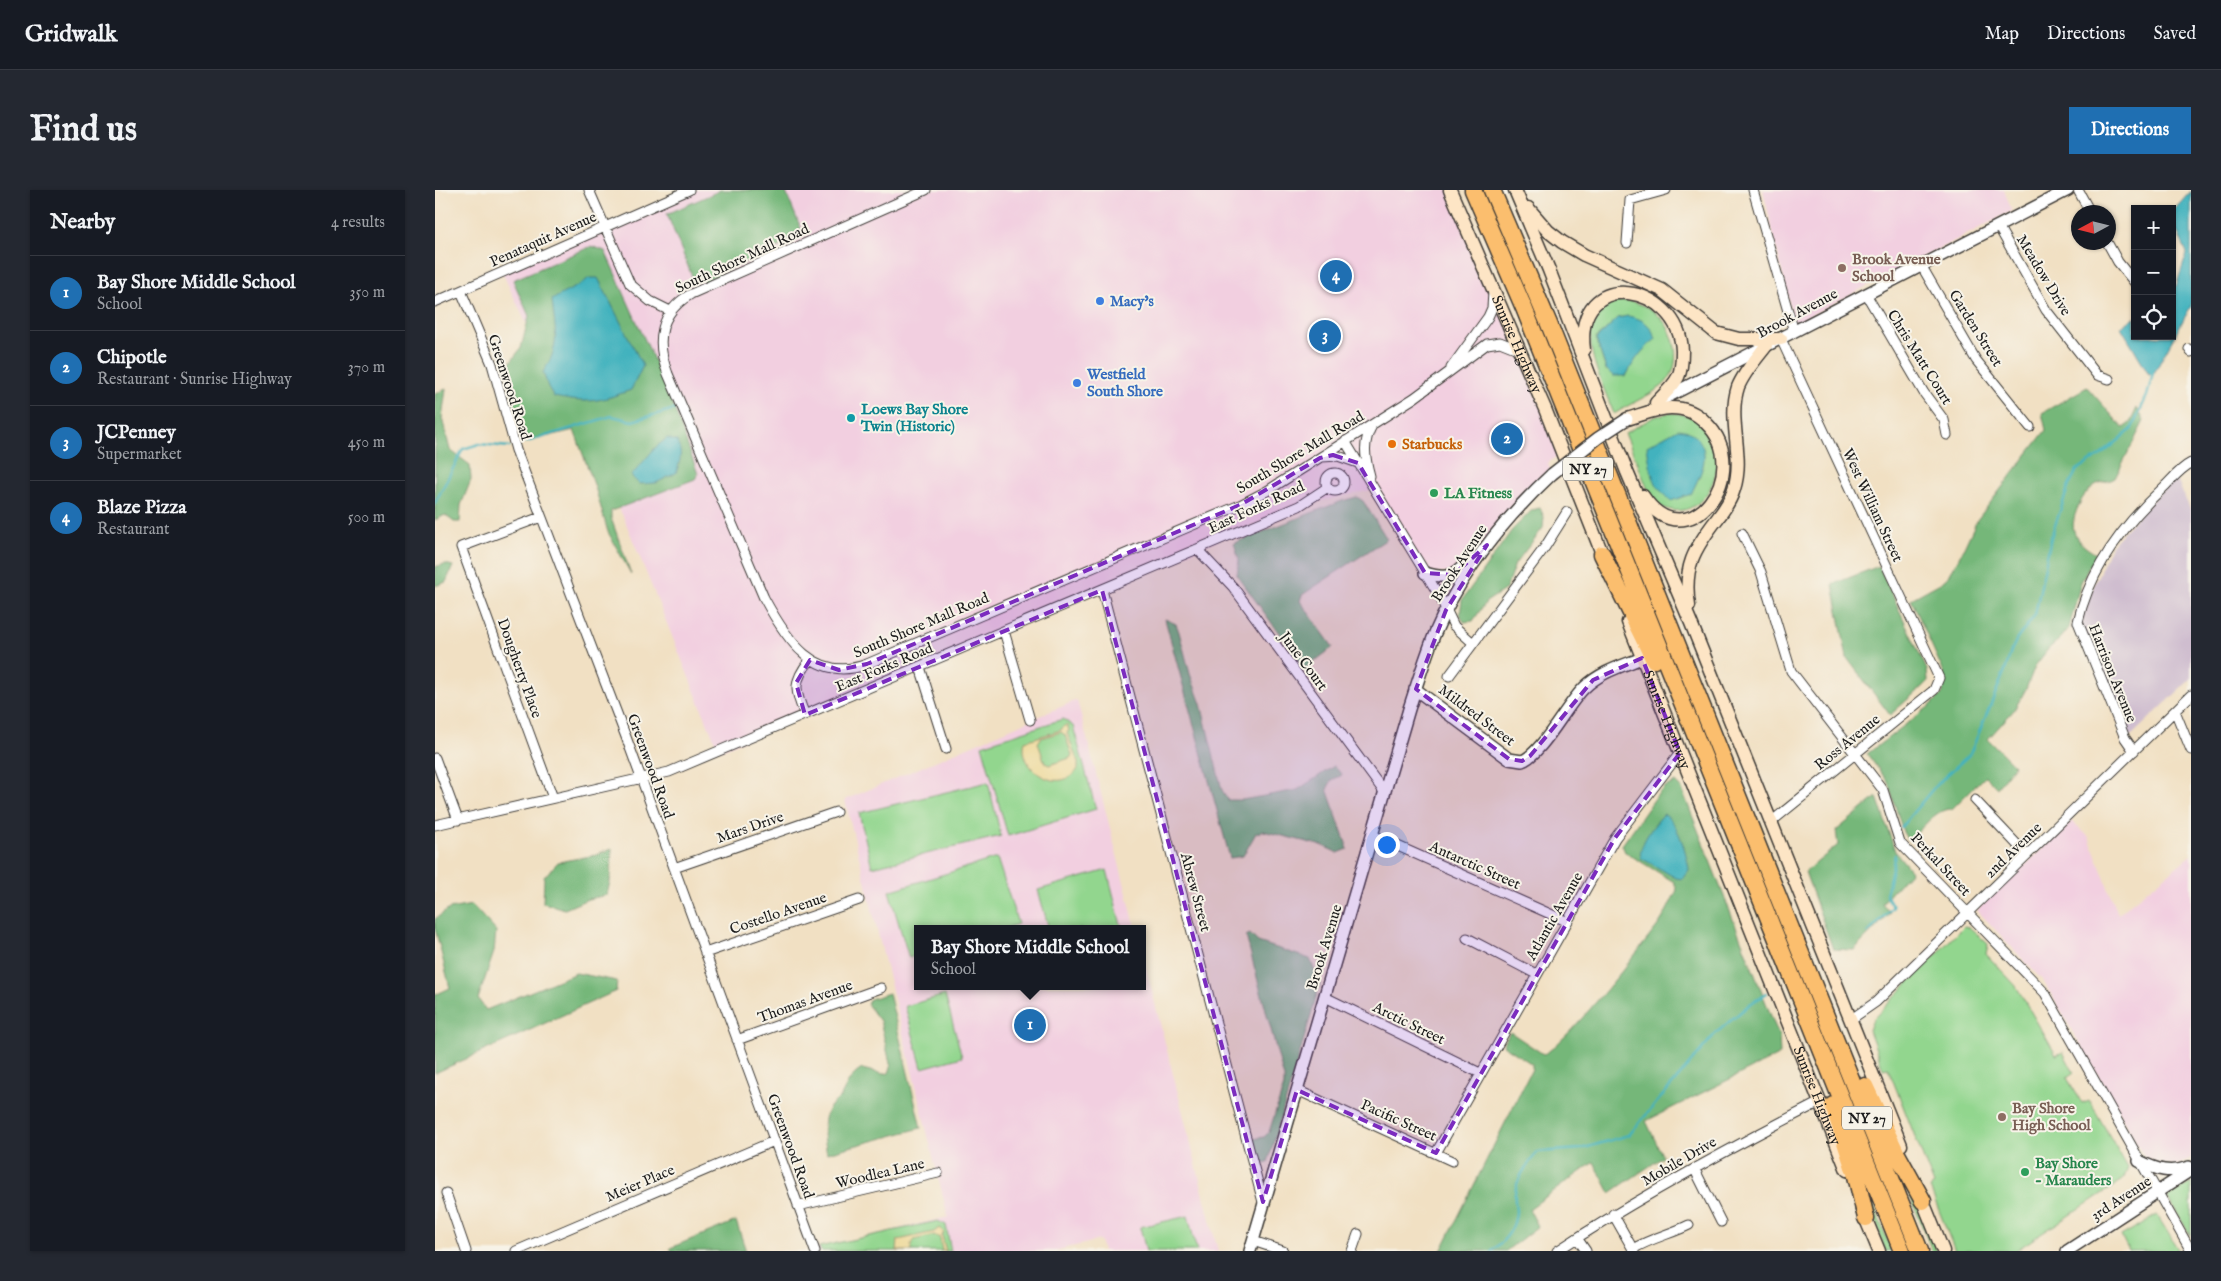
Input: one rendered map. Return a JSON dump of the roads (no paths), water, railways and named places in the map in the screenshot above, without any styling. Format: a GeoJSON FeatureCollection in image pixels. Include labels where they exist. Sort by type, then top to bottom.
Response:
{"type":"FeatureCollection","features":[{"type":"Feature","properties":{"kind":"highway","name":"Sunrise Highway"},"geometry":{"type":"LineString","coordinates":[[1473,190],[1521,301],[1902,1251]]}},
{"type":"Feature","properties":{"kind":"highway","name":"NY 27"},"geometry":{"type":"LineString","coordinates":[[1492,190],[1551,330],[1920,1251]]}},
{"type":"Feature","properties":{"kind":"highway"},"geometry":{"type":"LineString","coordinates":[[1497,190],[1508,227]]}},
{"type":"Feature","properties":{"kind":"highway"},"geometry":{"type":"LineString","coordinates":[[1602,554],[1668,689],[1700,748]]}},
{"type":"Feature","properties":{"kind":"highway"},"geometry":{"type":"LineString","coordinates":[[1814,986],[1844,1039],[1896,1152],[1923,1201]]}},
{"type":"Feature","properties":{"kind":"highway"},"geometry":{"type":"LineString","coordinates":[[1805,1010],[1823,1078],[1855,1176],[1866,1218]]}},
{"type":"Feature","properties":{"kind":"main road","name":"Sunrise Highway"},"geometry":{"type":"LineString","coordinates":[[1450,190],[1563,451],[1642,658],[1879,1251]]}},
{"type":"Feature","properties":{"kind":"main road"},"geometry":{"type":"LineString","coordinates":[[1516,192],[1543,226],[1562,242],[1584,255],[1662,290],[1716,333],[1739,339],[1781,338]]}},
{"type":"Feature","properties":{"kind":"main road"},"geometry":{"type":"LineString","coordinates":[[1516,192],[1556,287],[1586,370],[1627,472],[1691,623],[1943,1251]]}},
{"type":"Feature","properties":{"kind":"main road"},"geometry":{"type":"LineString","coordinates":[[1586,370],[1583,327],[1586,316],[1594,304],[1607,297],[1620,294],[1634,294],[1649,299],[1658,304],[1669,316],[1678,330],[1682,346],[1678,377],[1655,403]]}},
{"type":"Feature","properties":{"kind":"main road"},"geometry":{"type":"LineString","coordinates":[[1691,623],[1687,585],[1690,563],[1698,544],[1726,507],[1734,490],[1739,464],[1735,415],[1736,395],[1743,377],[1766,346]]}},
{"type":"Feature","properties":{"kind":"main road"},"geometry":{"type":"LineString","coordinates":[[1627,419],[1666,408],[1689,412],[1702,419],[1713,431],[1721,446],[1723,463],[1721,480],[1712,500],[1701,511],[1680,520],[1662,517],[1655,512],[1627,472]]}},
{"type":"Feature","properties":{"kind":"street"},"geometry":{"type":"LineString","coordinates":[[589,190],[630,284],[650,301],[670,311]]}},
{"type":"Feature","properties":{"kind":"street","name":"Penataquit Avenue"},"geometry":{"type":"LineString","coordinates":[[435,302],[689,190]]}},
{"type":"Feature","properties":{"kind":"street","name":"South Shore Mall Road"},"geometry":{"type":"LineString","coordinates":[[926,190],[691,294],[676,304],[670,311],[664,326],[661,347],[668,374],[764,598],[781,626],[810,660],[826,668],[848,670],[867,664],[1240,505],[1373,424],[1447,375],[1487,344],[1500,342],[1520,350]]}},
{"type":"Feature","properties":{"kind":"street"},"geometry":{"type":"LineString","coordinates":[[1627,243],[1630,200],[1666,190]]}},
{"type":"Feature","properties":{"kind":"street"},"geometry":{"type":"LineString","coordinates":[[1753,190],[1794,332]]}},
{"type":"Feature","properties":{"kind":"street","name":"Brook Avenue"},"geometry":{"type":"LineString","coordinates":[[1252,1246],[1263,1202],[1427,652],[1446,610],[1461,583],[1487,545],[1514,512],[1552,474],[1598,438],[1627,419],[2068,190]]}},
{"type":"Feature","properties":{"kind":"street"},"geometry":{"type":"LineString","coordinates":[[2078,190],[2086,205]]}},
{"type":"Feature","properties":{"kind":"street","name":"Meadow Drive"},"geometry":{"type":"LineString","coordinates":[[1998,226],[2046,310],[2097,375],[2109,379]]}},
{"type":"Feature","properties":{"kind":"street"},"geometry":{"type":"LineString","coordinates":[[2111,250],[2131,278]]}},
{"type":"Feature","properties":{"kind":"street","name":"Garden Street"},"geometry":{"type":"LineString","coordinates":[[1921,265],[1976,360],[2030,427]]}},
{"type":"Feature","properties":{"kind":"street","name":"South Shore Mall Road"},"geometry":{"type":"LineString","coordinates":[[1447,375],[1488,318],[1492,305],[1493,289]]}},
{"type":"Feature","properties":{"kind":"street","name":"Greenwood Road"},"geometry":{"type":"LineString","coordinates":[[461,291],[492,364],[516,450],[641,778],[815,1251]]}},
{"type":"Feature","properties":{"kind":"street","name":"Chris Matt Court"},"geometry":{"type":"LineString","coordinates":[[1866,294],[1924,393],[1944,420],[1947,435]]}},
{"type":"Feature","properties":{"kind":"street","name":"West William Street"},"geometry":{"type":"LineString","coordinates":[[1781,338],[1939,678],[1939,682]]}},
{"type":"Feature","properties":{"kind":"street"},"geometry":{"type":"LineString","coordinates":[[1373,424],[1367,434],[1365,450],[1374,489]]}},
{"type":"Feature","properties":{"kind":"street"},"geometry":{"type":"LineString","coordinates":[[1345,441],[1425,573],[1454,626],[1473,643]]}},
{"type":"Feature","properties":{"kind":"street"},"geometry":{"type":"LineString","coordinates":[[1319,458],[1338,456],[1358,463]]}},
{"type":"Feature","properties":{"kind":"street","name":"Harrison Avenue"},"geometry":{"type":"LineString","coordinates":[[2134,751],[2125,738],[2078,622],[2082,604],[2093,579],[2113,544],[2152,498],[2191,463]]}},
{"type":"Feature","properties":{"kind":"street","name":"East Forks Road"},"geometry":{"type":"LineString","coordinates":[[435,826],[669,772],[1299,506],[1328,487]]}},
{"type":"Feature","properties":{"kind":"street"},"geometry":{"type":"LineString","coordinates":[[1449,676],[1545,547],[1567,512]]}},
{"type":"Feature","properties":{"kind":"street","name":"Dougherty Place"},"geometry":{"type":"LineString","coordinates":[[541,517],[461,548],[553,798]]}},
{"type":"Feature","properties":{"kind":"street","name":"Perkal Street"},"geometry":{"type":"LineString","coordinates":[[1742,533],[1761,572],[1791,671],[1883,790],[1900,843],[2045,993],[2157,1194],[2191,1251]]}},
{"type":"Feature","properties":{"kind":"street"},"geometry":{"type":"LineString","coordinates":[[1425,573],[1440,577],[1450,576],[1487,545]]}},
{"type":"Feature","properties":{"kind":"street","name":"June Court"},"geometry":{"type":"LineString","coordinates":[[1197,549],[1233,588],[1385,793]]}},
{"type":"Feature","properties":{"kind":"street","name":"Abrew Street"},"geometry":{"type":"LineString","coordinates":[[1102,590],[1263,1202]]}},
{"type":"Feature","properties":{"kind":"street"},"geometry":{"type":"LineString","coordinates":[[1004,632],[1030,720]]}},
{"type":"Feature","properties":{"kind":"street","name":"Mildred Street"},"geometry":{"type":"LineString","coordinates":[[1415,690],[1425,694],[1509,759],[1522,761],[1536,750],[1586,686],[1603,674],[1642,658]]}},
{"type":"Feature","properties":{"kind":"street"},"geometry":{"type":"LineString","coordinates":[[805,715],[797,695],[796,683],[810,660]]}},
{"type":"Feature","properties":{"kind":"street"},"geometry":{"type":"LineString","coordinates":[[920,667],[946,750]]}},
{"type":"Feature","properties":{"kind":"street","name":"Ross Avenue"},"geometry":{"type":"LineString","coordinates":[[1771,822],[1929,695],[1939,682]]}},
{"type":"Feature","properties":{"kind":"street","name":"2nd Avenue"},"geometry":{"type":"LineString","coordinates":[[1850,1020],[1876,1002],[2191,695]]}},
{"type":"Feature","properties":{"kind":"street"},"geometry":{"type":"LineString","coordinates":[[2175,711],[2191,750]]}},
{"type":"Feature","properties":{"kind":"street","name":"Atlantic Avenue"},"geometry":{"type":"LineString","coordinates":[[1465,1102],[1566,921],[1615,838],[1680,753]]}},
{"type":"Feature","properties":{"kind":"street"},"geometry":{"type":"LineString","coordinates":[[435,758],[458,820]]}},
{"type":"Feature","properties":{"kind":"street"},"geometry":{"type":"LineString","coordinates":[[1975,800],[2027,855]]}},
{"type":"Feature","properties":{"kind":"street","name":"Mars Drive"},"geometry":{"type":"LineString","coordinates":[[674,868],[836,812]]}},
{"type":"Feature","properties":{"kind":"street","name":"Antarctic Street"},"geometry":{"type":"LineString","coordinates":[[1373,834],[1566,921]]}},
{"type":"Feature","properties":{"kind":"street","name":"Costello Avenue"},"geometry":{"type":"LineString","coordinates":[[705,953],[859,900]]}},
{"type":"Feature","properties":{"kind":"street"},"geometry":{"type":"LineString","coordinates":[[1467,938],[1536,974]]}},
{"type":"Feature","properties":{"kind":"street","name":"Thomas Avenue"},"geometry":{"type":"LineString","coordinates":[[737,1040],[881,988]]}},
{"type":"Feature","properties":{"kind":"street","name":"Arctic Street"},"geometry":{"type":"LineString","coordinates":[[1325,997],[1481,1073]]}},
{"type":"Feature","properties":{"kind":"street","name":"Pacific Street"},"geometry":{"type":"LineString","coordinates":[[1297,1090],[1436,1153],[1465,1102]]}},
{"type":"Feature","properties":{"kind":"street","name":"Mobile Drive"},"geometry":{"type":"LineString","coordinates":[[1557,1251],[1613,1214],[1695,1170],[1734,1145],[1819,1102]]}},
{"type":"Feature","properties":{"kind":"street","name":"Meier Place"},"geometry":{"type":"LineString","coordinates":[[516,1251],[774,1140]]}},
{"type":"Feature","properties":{"kind":"street"},"geometry":{"type":"LineString","coordinates":[[1436,1153],[1452,1161]]}},
{"type":"Feature","properties":{"kind":"street"},"geometry":{"type":"LineString","coordinates":[[2139,1161],[2157,1170],[2168,1172],[2191,1168]]}},
{"type":"Feature","properties":{"kind":"street","name":"3rd Avenue"},"geometry":{"type":"LineString","coordinates":[[2067,1251],[2157,1194],[2191,1168]]}},
{"type":"Feature","properties":{"kind":"street"},"geometry":{"type":"LineString","coordinates":[[1695,1170],[1721,1222]]}},
{"type":"Feature","properties":{"kind":"street","name":"Woodlea Lane"},"geometry":{"type":"LineString","coordinates":[[798,1206],[938,1173]]}},
{"type":"Feature","properties":{"kind":"street"},"geometry":{"type":"LineString","coordinates":[[446,1193],[465,1251]]}},
{"type":"Feature","properties":{"kind":"street"},"geometry":{"type":"LineString","coordinates":[[1613,1214],[1634,1250],[1646,1241],[1689,1225]]}},
{"type":"Feature","properties":{"kind":"street"},"geometry":{"type":"LineString","coordinates":[[1353,1251],[1358,1234]]}},
{"type":"Feature","properties":{"kind":"street"},"geometry":{"type":"LineString","coordinates":[[1577,1238],[1586,1251]]}},
{"type":"Feature","properties":{"kind":"street"},"geometry":{"type":"LineString","coordinates":[[1252,1246],[1283,1251]]}},
{"type":"Feature","properties":{"kind":"water"},"geometry":{"type":"Polygon","coordinates":[[[2191,191],[2191,306],[2176,333],[2176,286],[2187,253],[2176,229],[2176,208],[2191,191]]]}},
{"type":"Feature","properties":{"kind":"water"},"geometry":{"type":"Polygon","coordinates":[[[589,278],[598,278],[643,366],[631,390],[620,394],[593,401],[576,401],[554,397],[543,372],[549,363],[555,346],[552,300],[589,278]]]}},
{"type":"Feature","properties":{"kind":"water"},"geometry":{"type":"Polygon","coordinates":[[[1628,316],[1646,323],[1656,339],[1639,356],[1626,376],[1613,376],[1606,369],[1596,339],[1618,318],[1628,316]]]}},
{"type":"Feature","properties":{"kind":"water"},"geometry":{"type":"Polygon","coordinates":[[[2131,320],[2131,340],[2172,340],[2153,375],[2149,374],[2121,327],[2131,320]]]}},
{"type":"Feature","properties":{"kind":"water"},"geometry":{"type":"Polygon","coordinates":[[[1678,429],[1689,432],[1698,439],[1704,452],[1704,459],[1691,494],[1671,501],[1659,489],[1656,483],[1651,470],[1647,446],[1678,429]]]}},
{"type":"Feature","properties":{"kind":"water"},"geometry":{"type":"Polygon","coordinates":[[[667,438],[677,441],[680,450],[680,461],[676,473],[656,483],[639,484],[631,476],[655,448],[667,438]]]}},
{"type":"Feature","properties":{"kind":"water"},"geometry":{"type":"Polygon","coordinates":[[[1664,814],[1669,817],[1677,830],[1687,856],[1689,870],[1682,879],[1676,878],[1641,858],[1640,853],[1644,841],[1664,814]]]}},
{"type":"Feature","properties":{"kind":"waterway"},"geometry":{"type":"LineString","coordinates":[[1901,827],[1937,784],[1970,754],[2006,668],[2011,651],[2017,639],[2035,615],[2051,537],[2069,485],[2077,470],[2101,455],[2131,430],[2147,396],[2153,373]]}},
{"type":"Feature","properties":{"kind":"waterway"},"geometry":{"type":"LineString","coordinates":[[526,442],[612,416],[632,421],[675,409]]}},
{"type":"Feature","properties":{"kind":"waterway"},"geometry":{"type":"LineString","coordinates":[[435,503],[463,449],[479,444],[510,447]]}},
{"type":"Feature","properties":{"kind":"waterway"},"geometry":{"type":"LineString","coordinates":[[1868,933],[1893,907],[1886,895],[1895,855]]}},
{"type":"Feature","properties":{"kind":"waterway"},"geometry":{"type":"LineString","coordinates":[[1491,1251],[1500,1244],[1511,1229],[1516,1212],[1515,1195],[1518,1181],[1538,1152],[1581,1149],[1629,1135],[1716,1033],[1750,1004],[1767,993]]}},
{"type":"Feature","properties":{"kind":"place","name":"Brook Avenue School"},"geometry":{"type":"Point","coordinates":[1842,268]}},
{"type":"Feature","properties":{"kind":"place","name":"Blaze Pizza"},"geometry":{"type":"Point","coordinates":[1336,276]}},
{"type":"Feature","properties":{"kind":"place","name":"Macy's"},"geometry":{"type":"Point","coordinates":[1100,301]}},
{"type":"Feature","properties":{"kind":"place","name":"JCPenney"},"geometry":{"type":"Point","coordinates":[1325,336]}},
{"type":"Feature","properties":{"kind":"place","name":"Westfield South Shore"},"geometry":{"type":"Point","coordinates":[1077,383]}},
{"type":"Feature","properties":{"kind":"place","name":"Loews Bay Shore Twin (Historic)"},"geometry":{"type":"Point","coordinates":[851,418]}},
{"type":"Feature","properties":{"kind":"place","name":"Chipotle"},"geometry":{"type":"Point","coordinates":[1507,439]}},
{"type":"Feature","properties":{"kind":"place","name":"Starbucks"},"geometry":{"type":"Point","coordinates":[1392,444]}},
{"type":"Feature","properties":{"kind":"place","name":"LA Fitness"},"geometry":{"type":"Point","coordinates":[1434,493]}},
{"type":"Feature","properties":{"kind":"place","name":"Bay Shore Middle School"},"geometry":{"type":"Point","coordinates":[1030,1025]}},
{"type":"Feature","properties":{"kind":"place","name":"Bay Shore High School"},"geometry":{"type":"Point","coordinates":[2002,1117]}},
{"type":"Feature","properties":{"kind":"place","name":"Bay Shore - Marauders"},"geometry":{"type":"Point","coordinates":[2025,1172]}}]}
